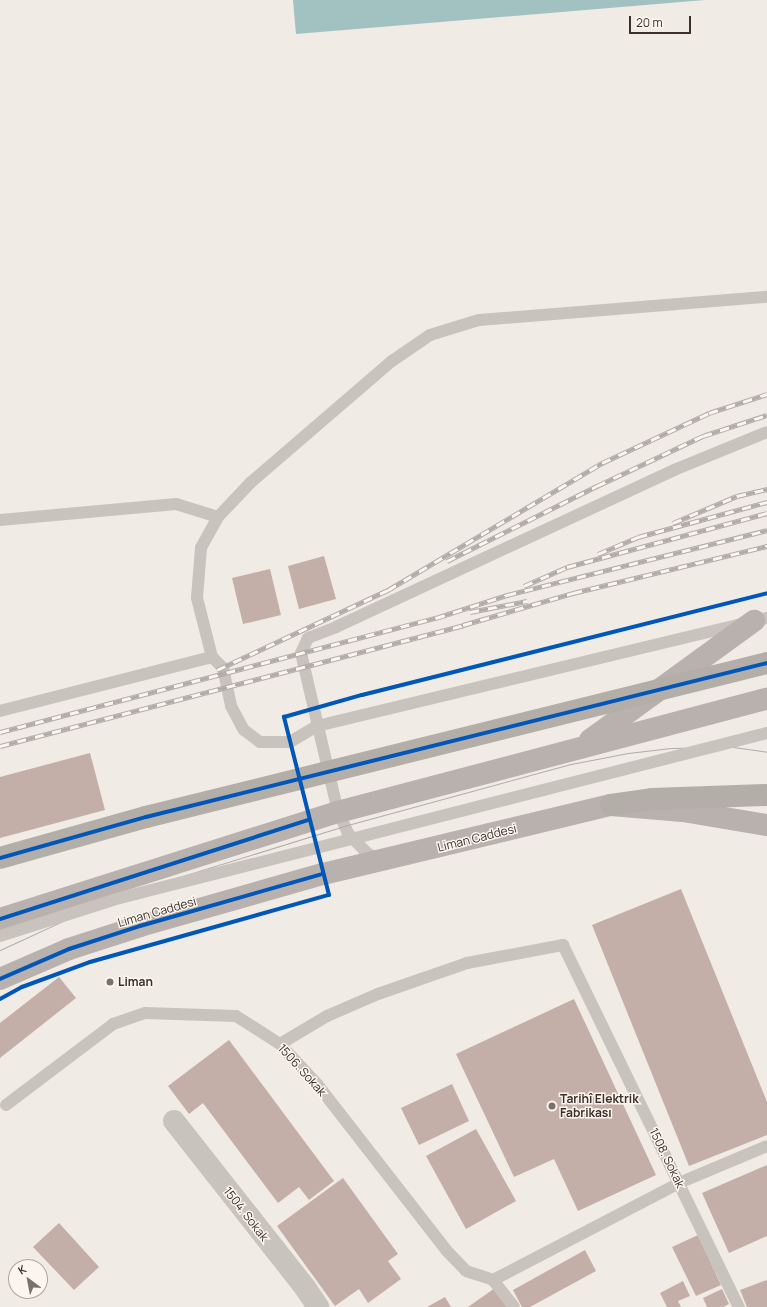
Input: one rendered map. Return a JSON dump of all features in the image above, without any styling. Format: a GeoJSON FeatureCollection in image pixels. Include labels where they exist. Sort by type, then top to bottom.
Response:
{"type":"FeatureCollection","features":[{"type":"Feature","properties":{"kind":"highway"},"geometry":{"type":"LineString","coordinates":[[0,858],[146,817],[767,663]]}},
{"type":"Feature","properties":{"kind":"highway"},"geometry":{"type":"LineString","coordinates":[[611,805],[652,799],[767,795]]}},
{"type":"Feature","properties":{"kind":"main road"},"geometry":{"type":"LineString","coordinates":[[580,748],[761,619]]}},
{"type":"Feature","properties":{"kind":"main road"},"geometry":{"type":"LineString","coordinates":[[0,920],[338,812],[767,699]]}},
{"type":"Feature","properties":{"kind":"main road","name":"Liman Caddesi"},"geometry":{"type":"LineString","coordinates":[[0,979],[69,949],[140,926],[323,874],[611,805],[683,810],[767,825]]}},
{"type":"Feature","properties":{"kind":"street","name":"1504. Sokak"},"geometry":{"type":"LineString","coordinates":[[174,1121],[306,1289],[318,1307]]}},
{"type":"Feature","properties":{"kind":"lane"},"geometry":{"type":"LineString","coordinates":[[761,619],[316,726],[290,742],[260,742],[253,738],[239,722],[231,706],[223,668],[212,657],[197,598],[201,548],[218,517],[250,483],[392,361],[430,335],[479,320],[767,297]]}},
{"type":"Feature","properties":{"kind":"lane"},"geometry":{"type":"LineString","coordinates":[[382,860],[367,853],[348,833],[338,812],[316,726],[301,653],[308,638],[336,627],[674,470],[767,432]]}},
{"type":"Feature","properties":{"kind":"lane"},"geometry":{"type":"LineString","coordinates":[[0,520],[176,504],[218,517]]}},
{"type":"Feature","properties":{"kind":"lane"},"geometry":{"type":"LineString","coordinates":[[0,711],[212,657]]}},
{"type":"Feature","properties":{"kind":"lane"},"geometry":{"type":"LineString","coordinates":[[0,936],[120,898],[767,733]]}},
{"type":"Feature","properties":{"kind":"lane","name":"1508. Sokak"},"geometry":{"type":"LineString","coordinates":[[280,1044],[327,1016],[385,991],[467,962],[563,945],[738,1307]]}},
{"type":"Feature","properties":{"kind":"lane","name":"1506. Sokak"},"geometry":{"type":"LineString","coordinates":[[6,1105],[113,1024],[145,1013],[236,1016],[280,1044],[317,1084],[446,1250],[466,1270],[493,1280]]}},
{"type":"Feature","properties":{"kind":"lane"},"geometry":{"type":"LineString","coordinates":[[514,1307],[493,1280],[679,1183],[767,1146]]}},
{"type":"Feature","properties":{"kind":"water"},"geometry":{"type":"Polygon","coordinates":[[[293,0],[705,0],[296,34],[293,0]]]}},
{"type":"Feature","properties":{"kind":"building"},"geometry":{"type":"Polygon","coordinates":[[[324,556],[336,599],[299,609],[288,566],[324,556]]]}},
{"type":"Feature","properties":{"kind":"building"},"geometry":{"type":"Polygon","coordinates":[[[270,569],[281,615],[243,624],[232,578],[270,569]]]}},
{"type":"Feature","properties":{"kind":"building"},"geometry":{"type":"Polygon","coordinates":[[[90,753],[105,810],[0,838],[0,777],[90,753]]]}},
{"type":"Feature","properties":{"kind":"building"},"geometry":{"type":"Polygon","coordinates":[[[681,889],[767,1102],[767,1135],[689,1166],[592,925],[681,889]]]}},
{"type":"Feature","properties":{"kind":"building"},"geometry":{"type":"Polygon","coordinates":[[[59,977],[76,998],[0,1058],[0,1023],[59,977]]]}},
{"type":"Feature","properties":{"kind":"building","name":"Tarihî Elektrik Fabrikası"},"geometry":{"type":"Polygon","coordinates":[[[574,999],[656,1175],[578,1211],[554,1159],[514,1177],[456,1054],[574,999]]]}},
{"type":"Feature","properties":{"kind":"building"},"geometry":{"type":"Polygon","coordinates":[[[229,1040],[334,1181],[309,1200],[299,1187],[278,1203],[203,1103],[189,1114],[168,1086],[229,1040]]]}},
{"type":"Feature","properties":{"kind":"building"},"geometry":{"type":"Polygon","coordinates":[[[452,1084],[469,1121],[419,1145],[401,1108],[452,1084]]]}},
{"type":"Feature","properties":{"kind":"building"},"geometry":{"type":"Polygon","coordinates":[[[476,1129],[516,1201],[466,1229],[426,1156],[476,1129]]]}},
{"type":"Feature","properties":{"kind":"building"},"geometry":{"type":"Polygon","coordinates":[[[767,1165],[767,1236],[729,1253],[702,1193],[767,1165]]]}},
{"type":"Feature","properties":{"kind":"building"},"geometry":{"type":"Polygon","coordinates":[[[343,1178],[398,1254],[388,1261],[401,1279],[368,1303],[359,1289],[335,1306],[277,1226],[343,1178]]]}},
{"type":"Feature","properties":{"kind":"building"},"geometry":{"type":"Polygon","coordinates":[[[59,1223],[99,1267],[74,1290],[48,1263],[48,1259],[44,1259],[33,1247],[59,1223]]]}},
{"type":"Feature","properties":{"kind":"building"},"geometry":{"type":"Polygon","coordinates":[[[698,1235],[721,1285],[696,1296],[672,1247],[698,1235]]]}},
{"type":"Feature","properties":{"kind":"building"},"geometry":{"type":"Polygon","coordinates":[[[585,1250],[596,1271],[530,1307],[522,1307],[513,1290],[585,1250]]]}},
{"type":"Feature","properties":{"kind":"building"},"geometry":{"type":"Polygon","coordinates":[[[767,1280],[767,1307],[747,1307],[740,1290],[767,1280]]]}},
{"type":"Feature","properties":{"kind":"building"},"geometry":{"type":"Polygon","coordinates":[[[683,1281],[690,1296],[678,1301],[681,1307],[667,1307],[660,1293],[683,1281]]]}},
{"type":"Feature","properties":{"kind":"building"},"geometry":{"type":"Polygon","coordinates":[[[495,1288],[509,1307],[468,1307],[495,1288]]]}},
{"type":"Feature","properties":{"kind":"building"},"geometry":{"type":"Polygon","coordinates":[[[722,1289],[729,1304],[723,1307],[707,1307],[703,1298],[722,1289]]]}},
{"type":"Feature","properties":{"kind":"building"},"geometry":{"type":"Polygon","coordinates":[[[445,1297],[451,1307],[427,1307],[445,1297]]]}},
{"type":"Feature","properties":{"kind":"tram line"},"geometry":{"type":"LineString","coordinates":[[0,950],[80,913],[157,884],[344,826],[571,764],[628,753],[671,748],[733,747],[767,752]]}},
{"type":"Feature","properties":{"kind":"railway"},"geometry":{"type":"LineString","coordinates":[[217,670],[388,590],[602,463],[709,413],[767,394]]}},
{"type":"Feature","properties":{"kind":"railway"},"geometry":{"type":"LineString","coordinates":[[447,561],[597,486],[703,436],[767,415]]}},
{"type":"Feature","properties":{"kind":"railway"},"geometry":{"type":"LineString","coordinates":[[673,523],[737,496],[767,489]]}},
{"type":"Feature","properties":{"kind":"railway"},"geometry":{"type":"LineString","coordinates":[[598,554],[638,537],[767,502]]}},
{"type":"Feature","properties":{"kind":"railway"},"geometry":{"type":"LineString","coordinates":[[524,586],[567,567],[767,513]]}},
{"type":"Feature","properties":{"kind":"railway"},"geometry":{"type":"LineString","coordinates":[[0,732],[436,618],[507,595],[767,530]]}},
{"type":"Feature","properties":{"kind":"railway"},"geometry":{"type":"LineString","coordinates":[[0,746],[463,625],[573,593],[767,546]]}},
{"type":"Feature","properties":{"kind":"railway"},"geometry":{"type":"LineString","coordinates":[[470,612],[527,601]]}},
{"type":"Feature","properties":{"kind":"cycle path"},"geometry":{"type":"LineString","coordinates":[[0,999],[22,987],[90,962],[329,895],[284,717],[362,695],[767,593]]}},
{"type":"Feature","properties":{"kind":"cycle path"},"geometry":{"type":"LineString","coordinates":[[0,858],[146,817],[767,663]]}},
{"type":"Feature","properties":{"kind":"cycle path"},"geometry":{"type":"LineString","coordinates":[[0,919],[308,820]]}},
{"type":"Feature","properties":{"kind":"cycle path"},"geometry":{"type":"LineString","coordinates":[[0,979],[69,949],[140,926],[323,874]]}},
{"type":"Feature","properties":{"kind":"place","name":"Liman"},"geometry":{"type":"Point","coordinates":[110,982]}},
{"type":"Feature","properties":{"kind":"place","name":"Tarihî Elektrik Fabrikası"},"geometry":{"type":"Point","coordinates":[552,1106]}}]}
